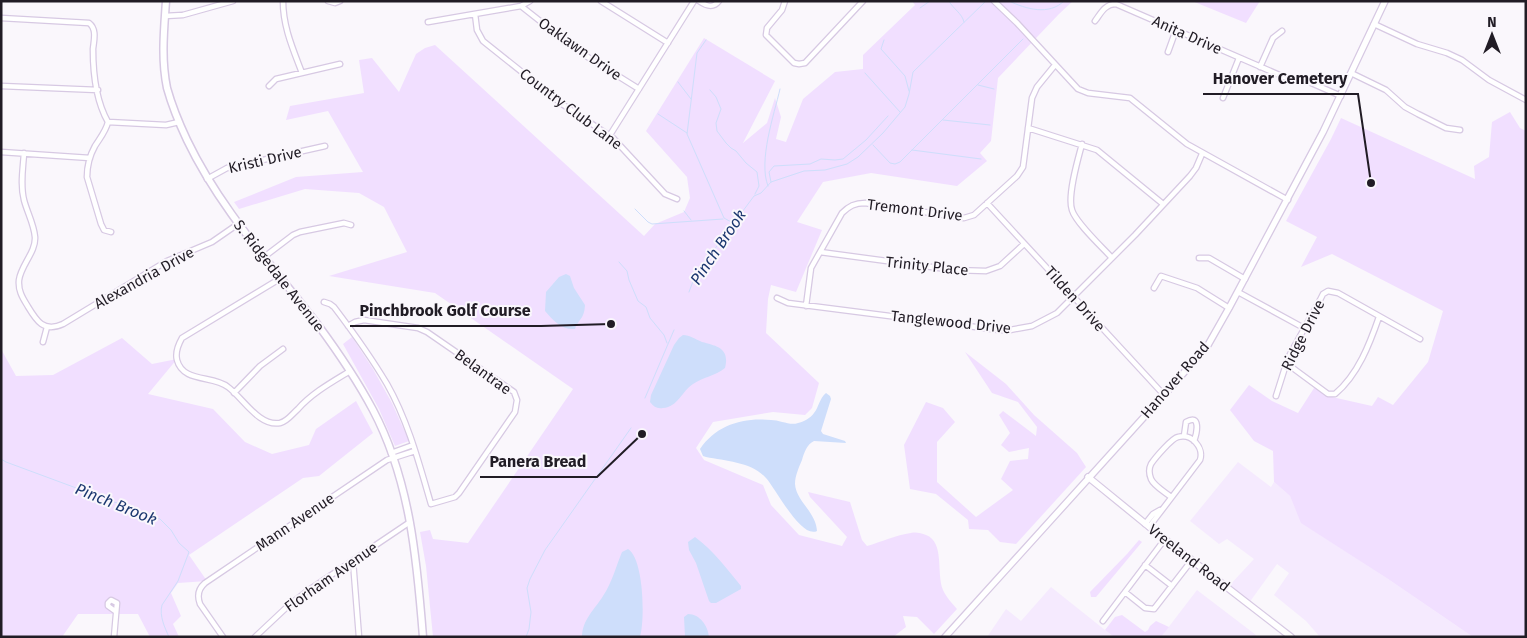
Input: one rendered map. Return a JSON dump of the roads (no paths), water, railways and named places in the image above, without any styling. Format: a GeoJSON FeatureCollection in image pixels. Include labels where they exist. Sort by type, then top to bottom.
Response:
{"type":"FeatureCollection","features":[{"type":"Feature","properties":{"kind":"main road","name":"S. Ridgedale Avenue"},"geometry":{"type":"LineString","coordinates":[[166,1],[163,49],[164,69],[170,99],[193,153],[207,178],[238,224],[318,324],[350,371],[382,428],[392,456],[415,547],[423,637]]}},
{"type":"Feature","properties":{"kind":"street"},"geometry":{"type":"LineString","coordinates":[[165,16],[183,15],[233,1]]}},
{"type":"Feature","properties":{"kind":"street"},"geometry":{"type":"LineString","coordinates":[[283,1],[283,18],[302,73]]}},
{"type":"Feature","properties":{"kind":"street"},"geometry":{"type":"LineString","coordinates":[[328,1],[334,3],[340,1]]}},
{"type":"Feature","properties":{"kind":"street"},"geometry":{"type":"LineString","coordinates":[[428,22],[522,6],[530,1]]}},
{"type":"Feature","properties":{"kind":"street"},"geometry":{"type":"LineString","coordinates":[[602,1],[668,43]]}},
{"type":"Feature","properties":{"kind":"street"},"geometry":{"type":"LineString","coordinates":[[610,135],[694,1]]}},
{"type":"Feature","properties":{"kind":"street"},"geometry":{"type":"LineString","coordinates":[[699,1],[709,6],[715,5],[719,1]]}},
{"type":"Feature","properties":{"kind":"street"},"geometry":{"type":"LineString","coordinates":[[786,1],[782,10],[767,28],[766,36],[794,63],[799,64],[805,63],[863,1]]}},
{"type":"Feature","properties":{"kind":"street"},"geometry":{"type":"LineString","coordinates":[[994,1],[1074,86],[1082,92],[1124,97],[1134,101],[1202,154],[1288,200]]}},
{"type":"Feature","properties":{"kind":"street","name":"Hanover Road"},"geometry":{"type":"LineString","coordinates":[[945,637],[1208,344],[1288,200],[1341,96],[1384,1]]}},
{"type":"Feature","properties":{"kind":"street","name":"Anita Drive"},"geometry":{"type":"LineString","coordinates":[[1095,21],[1106,7],[1114,4],[1284,78],[1309,82],[1341,96]]}},
{"type":"Feature","properties":{"kind":"street","name":"Oaklawn Drive"},"geometry":{"type":"LineString","coordinates":[[522,6],[578,51],[638,89]]}},
{"type":"Feature","properties":{"kind":"street","name":"Country Club Lane"},"geometry":{"type":"LineString","coordinates":[[475,14],[477,30],[483,41],[562,104],[610,135],[665,194],[677,199]]}},
{"type":"Feature","properties":{"kind":"street"},"geometry":{"type":"LineString","coordinates":[[1,18],[87,22],[92,24],[94,29],[93,68],[104,114],[108,122],[90,158],[87,171],[88,185],[101,224],[104,230],[111,232]]}},
{"type":"Feature","properties":{"kind":"street"},"geometry":{"type":"LineString","coordinates":[[1374,24],[1417,44],[1447,53],[1462,60],[1490,80],[1526,100]]}},
{"type":"Feature","properties":{"kind":"street"},"geometry":{"type":"LineString","coordinates":[[1168,52],[1176,30]]}},
{"type":"Feature","properties":{"kind":"street"},"geometry":{"type":"LineString","coordinates":[[1260,67],[1272,38],[1282,31]]}},
{"type":"Feature","properties":{"kind":"street"},"geometry":{"type":"LineString","coordinates":[[1222,98],[1239,58]]}},
{"type":"Feature","properties":{"kind":"street"},"geometry":{"type":"LineString","coordinates":[[269,86],[276,79],[340,64]]}},
{"type":"Feature","properties":{"kind":"street","name":"Tremont Drive"},"geometry":{"type":"LineString","coordinates":[[806,306],[809,273],[842,213],[854,204],[870,204],[958,218],[974,215],[1021,172],[1032,98],[1034,92],[1055,65]]}},
{"type":"Feature","properties":{"kind":"street"},"geometry":{"type":"LineString","coordinates":[[1352,73],[1386,90],[1405,107],[1418,114],[1446,128],[1460,130]]}},
{"type":"Feature","properties":{"kind":"street"},"geometry":{"type":"LineString","coordinates":[[1,86],[98,90]]}},
{"type":"Feature","properties":{"kind":"street"},"geometry":{"type":"LineString","coordinates":[[108,122],[166,125],[179,122]]}},
{"type":"Feature","properties":{"kind":"street"},"geometry":{"type":"LineString","coordinates":[[1028,128],[1082,144],[1101,152],[1163,204]]}},
{"type":"Feature","properties":{"kind":"street"},"geometry":{"type":"LineString","coordinates":[[1082,144],[1070,198],[1071,208],[1076,219],[1112,258]]}},
{"type":"Feature","properties":{"kind":"street","name":"Kristi Drive"},"geometry":{"type":"LineString","coordinates":[[207,178],[227,168],[324,146]]}},
{"type":"Feature","properties":{"kind":"street"},"geometry":{"type":"LineString","coordinates":[[1,152],[90,158]]}},
{"type":"Feature","properties":{"kind":"street"},"geometry":{"type":"LineString","coordinates":[[24,154],[23,194],[35,239],[33,248],[22,269],[19,286],[21,295],[36,319],[47,327],[43,342]]}},
{"type":"Feature","properties":{"kind":"street","name":"Tanglewood Drive"},"geometry":{"type":"LineString","coordinates":[[778,298],[788,303],[806,306],[999,330],[1010,330],[1041,323],[1057,313],[1112,258],[1190,176],[1202,154]]}},
{"type":"Feature","properties":{"kind":"street","name":"Tilden Drive"},"geometry":{"type":"LineString","coordinates":[[987,203],[1164,395]]}},
{"type":"Feature","properties":{"kind":"street"},"geometry":{"type":"LineString","coordinates":[[264,257],[293,235],[300,232],[344,223],[351,225]]}},
{"type":"Feature","properties":{"kind":"street","name":"Alexandria Drive"},"geometry":{"type":"LineString","coordinates":[[47,327],[56,327],[63,324],[167,261],[212,242],[238,224]]}},
{"type":"Feature","properties":{"kind":"street","name":"Trinity Place"},"geometry":{"type":"LineString","coordinates":[[820,252],[954,270],[986,271],[1000,266],[1024,244]]}},
{"type":"Feature","properties":{"kind":"street"},"geometry":{"type":"LineString","coordinates":[[1199,258],[1209,258],[1245,278]]}},
{"type":"Feature","properties":{"kind":"street"},"geometry":{"type":"LineString","coordinates":[[1154,288],[1161,276],[1198,288],[1229,308]]}},
{"type":"Feature","properties":{"kind":"street"},"geometry":{"type":"LineString","coordinates":[[280,278],[186,335],[178,346],[176,355],[177,361],[184,371],[190,375],[222,383],[261,418],[269,422],[280,422],[288,419],[306,400],[350,371]]}},
{"type":"Feature","properties":{"kind":"street","name":"Ridge Drive"},"geometry":{"type":"LineString","coordinates":[[1276,396],[1286,363],[1323,294],[1328,291],[1338,293],[1420,339]]}},
{"type":"Feature","properties":{"kind":"street"},"geometry":{"type":"LineString","coordinates":[[1238,292],[1304,328]]}},
{"type":"Feature","properties":{"kind":"street","name":"Belantrae"},"geometry":{"type":"LineString","coordinates":[[324,302],[334,307],[369,355],[387,385],[403,418],[416,452],[431,504],[455,497],[515,412],[516,396],[510,389],[422,330],[364,320],[348,326]]}},
{"type":"Feature","properties":{"kind":"street"},"geometry":{"type":"LineString","coordinates":[[1286,363],[1328,394],[1336,394],[1356,368],[1372,338],[1378,317]]}},
{"type":"Feature","properties":{"kind":"street"},"geometry":{"type":"LineString","coordinates":[[234,393],[260,366],[283,349]]}},
{"type":"Feature","properties":{"kind":"street"},"geometry":{"type":"LineString","coordinates":[[1184,436],[1186,422],[1193,420],[1197,426],[1194,441]]}},
{"type":"Feature","properties":{"kind":"street"},"geometry":{"type":"LineString","coordinates":[[1147,525],[1162,510],[1200,460],[1201,453],[1194,441],[1184,436],[1177,437],[1172,441],[1150,466],[1150,476],[1153,483],[1171,497]]}},
{"type":"Feature","properties":{"kind":"street"},"geometry":{"type":"LineString","coordinates":[[392,456],[413,445]]}},
{"type":"Feature","properties":{"kind":"street"},"geometry":{"type":"LineString","coordinates":[[392,456],[416,452]]}},
{"type":"Feature","properties":{"kind":"street","name":"Mann Avenue"},"geometry":{"type":"LineString","coordinates":[[223,637],[200,604],[199,590],[205,582],[392,456]]}},
{"type":"Feature","properties":{"kind":"street","name":"Vreeland Road"},"geometry":{"type":"LineString","coordinates":[[1088,477],[1291,637]]}},
{"type":"Feature","properties":{"kind":"street","name":"Florham Avenue"},"geometry":{"type":"LineString","coordinates":[[255,637],[293,602],[410,522]]}},
{"type":"Feature","properties":{"kind":"street"},"geometry":{"type":"LineString","coordinates":[[1102,621],[1165,539]]}},
{"type":"Feature","properties":{"kind":"street"},"geometry":{"type":"LineString","coordinates":[[1125,592],[1145,608],[1151,610],[1156,607],[1192,560]]}},
{"type":"Feature","properties":{"kind":"street"},"geometry":{"type":"LineString","coordinates":[[353,561],[359,637]]}},
{"type":"Feature","properties":{"kind":"street"},"geometry":{"type":"LineString","coordinates":[[1145,565],[1172,586]]}},
{"type":"Feature","properties":{"kind":"street"},"geometry":{"type":"LineString","coordinates":[[114,637],[115,611]]}},
{"type":"Feature","properties":{"kind":"water"},"geometry":{"type":"Polygon","coordinates":[[[566,274],[570,276],[574,288],[585,305],[575,329],[561,326],[545,311],[546,292],[559,277],[566,274]]]}},
{"type":"Feature","properties":{"kind":"water"},"geometry":{"type":"Polygon","coordinates":[[[683,335],[721,349],[726,356],[725,368],[693,384],[672,405],[657,408],[650,402],[651,395],[674,345],[683,335]]]}},
{"type":"Feature","properties":{"kind":"water"},"geometry":{"type":"Polygon","coordinates":[[[826,393],[831,399],[821,431],[823,434],[846,443],[814,441],[809,444],[805,452],[796,475],[795,484],[799,496],[816,524],[817,531],[811,531],[796,521],[766,478],[760,473],[746,465],[703,456],[700,449],[714,434],[731,424],[761,419],[792,424],[804,421],[813,415],[826,393]]]}},
{"type":"Feature","properties":{"kind":"water"},"geometry":{"type":"Polygon","coordinates":[[[695,537],[720,560],[741,586],[741,589],[716,603],[709,601],[696,563],[689,550],[688,542],[695,537]]]}},
{"type":"Feature","properties":{"kind":"water"},"geometry":{"type":"Polygon","coordinates":[[[628,549],[637,565],[642,590],[642,629],[640,637],[582,637],[584,625],[606,591],[622,552],[628,549]]]}},
{"type":"Feature","properties":{"kind":"water"},"geometry":{"type":"Polygon","coordinates":[[[688,614],[696,616],[703,621],[709,637],[685,637],[684,617],[688,614]]]}},
{"type":"Feature","properties":{"kind":"waterway"},"geometry":{"type":"LineString","coordinates":[[920,8],[930,1]]}},
{"type":"Feature","properties":{"kind":"waterway"},"geometry":{"type":"LineString","coordinates":[[949,1],[964,22]]}},
{"type":"Feature","properties":{"kind":"waterway","name":"Pinch Brook"},"geometry":{"type":"LineString","coordinates":[[689,292],[695,276],[754,196],[761,193],[771,182],[804,171],[825,170],[847,164],[858,157],[883,133],[905,107],[913,72],[986,1]]}},
{"type":"Feature","properties":{"kind":"waterway","name":"Pinch Brook"},"geometry":{"type":"LineString","coordinates":[[1009,1],[1037,10],[1058,6],[1064,1]]}},
{"type":"Feature","properties":{"kind":"waterway"},"geometry":{"type":"LineString","coordinates":[[873,145],[890,163],[900,162],[1023,39]]}},
{"type":"Feature","properties":{"kind":"waterway"},"geometry":{"type":"LineString","coordinates":[[706,40],[697,53],[687,134],[724,218],[733,223]]}},
{"type":"Feature","properties":{"kind":"waterway"},"geometry":{"type":"LineString","coordinates":[[884,40],[881,49],[905,76],[909,91]]}},
{"type":"Feature","properties":{"kind":"waterway"},"geometry":{"type":"LineString","coordinates":[[865,73],[900,112]]}},
{"type":"Feature","properties":{"kind":"waterway"},"geometry":{"type":"LineString","coordinates":[[678,82],[691,99]]}},
{"type":"Feature","properties":{"kind":"waterway"},"geometry":{"type":"LineString","coordinates":[[978,85],[994,89]]}},
{"type":"Feature","properties":{"kind":"waterway"},"geometry":{"type":"LineString","coordinates":[[768,186],[765,176],[766,151],[780,89]]}},
{"type":"Feature","properties":{"kind":"waterway"},"geometry":{"type":"LineString","coordinates":[[710,90],[716,97],[721,109],[716,123],[717,131],[726,143],[757,172],[759,186],[755,194]]}},
{"type":"Feature","properties":{"kind":"waterway"},"geometry":{"type":"LineString","coordinates":[[658,114],[687,133]]}},
{"type":"Feature","properties":{"kind":"waterway"},"geometry":{"type":"LineString","coordinates":[[771,182],[769,172],[774,166],[810,164],[821,159],[843,159],[866,140],[888,116]]}},
{"type":"Feature","properties":{"kind":"waterway"},"geometry":{"type":"LineString","coordinates":[[943,120],[990,125]]}},
{"type":"Feature","properties":{"kind":"waterway"},"geometry":{"type":"LineString","coordinates":[[912,150],[981,159]]}},
{"type":"Feature","properties":{"kind":"waterway"},"geometry":{"type":"LineString","coordinates":[[635,209],[652,224],[723,219]]}},
{"type":"Feature","properties":{"kind":"waterway"},"geometry":{"type":"LineString","coordinates":[[684,211],[691,220]]}},
{"type":"Feature","properties":{"kind":"waterway"},"geometry":{"type":"LineString","coordinates":[[619,262],[627,271],[638,301],[646,307],[650,318],[664,335],[667,343]]}},
{"type":"Feature","properties":{"kind":"waterway","name":"Pinch Brook"},"geometry":{"type":"LineString","coordinates":[[645,398],[674,330]]}},
{"type":"Feature","properties":{"kind":"waterway","name":"Pinch Brook"},"geometry":{"type":"LineString","coordinates":[[526,637],[531,612],[527,588],[530,579],[545,550],[631,428]]}},
{"type":"Feature","properties":{"kind":"waterway","name":"Pinch Brook"},"geometry":{"type":"LineString","coordinates":[[1,459],[160,519],[171,530],[179,543],[189,552],[178,581],[161,609],[164,626],[169,637]]}},
{"type":"Feature","properties":{"kind":"place","name":"Hanover Cemetery"},"geometry":{"type":"Point","coordinates":[1371,183]}},
{"type":"Feature","properties":{"kind":"place","name":"Pinchbrook Golf Course"},"geometry":{"type":"Point","coordinates":[611,324]}},
{"type":"Feature","properties":{"kind":"place","name":"Panera Bread"},"geometry":{"type":"Point","coordinates":[642,434]}}]}
